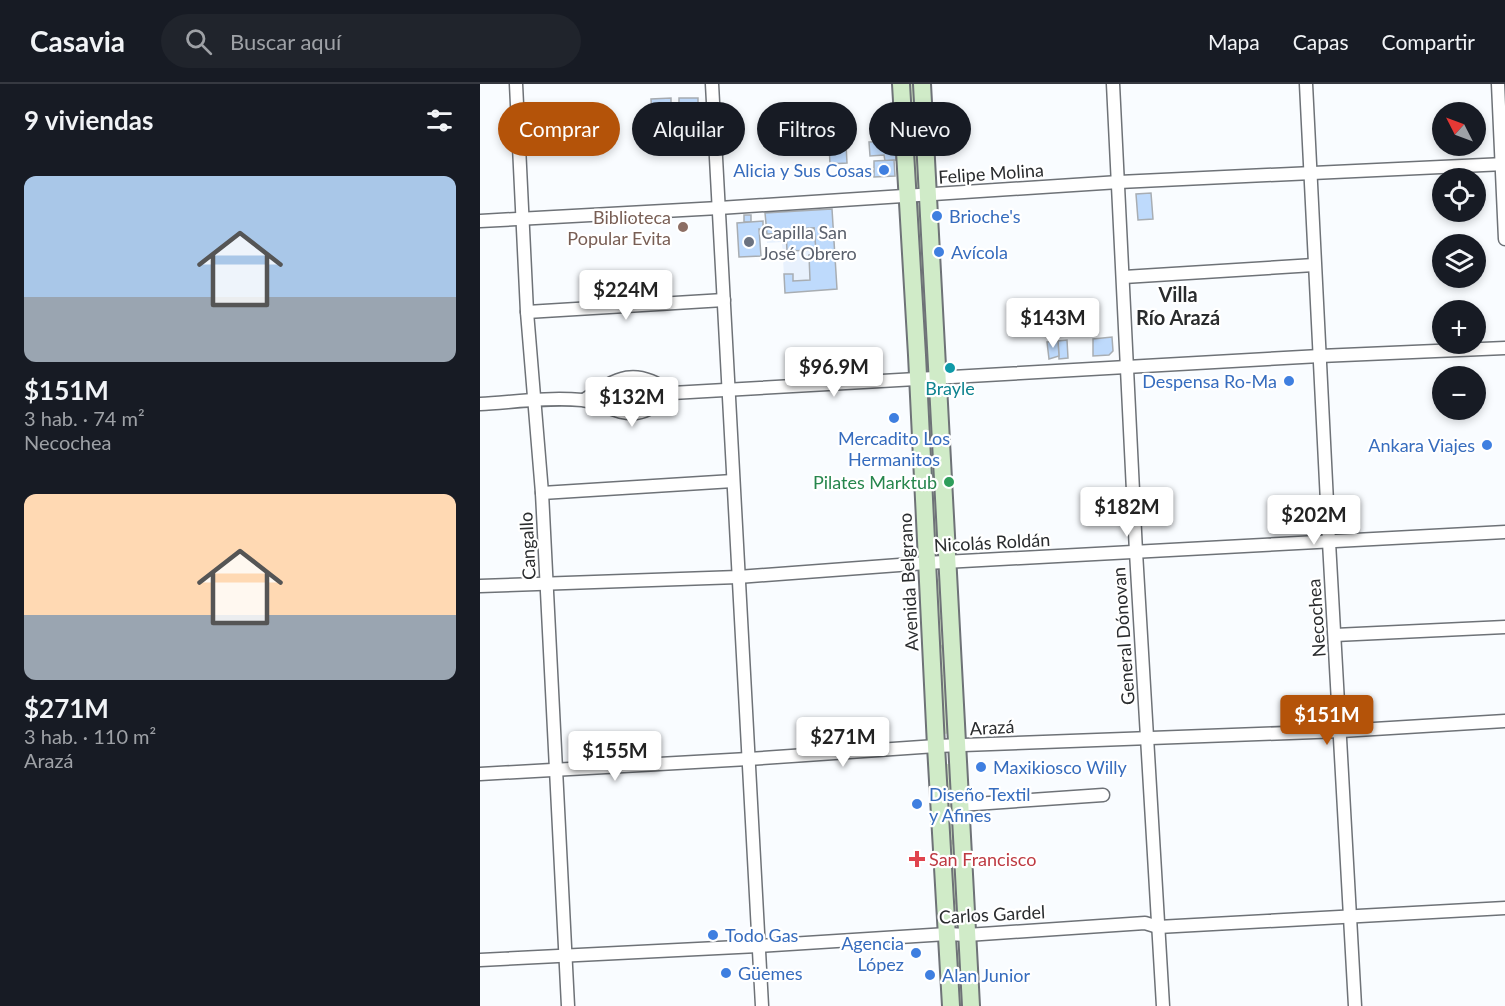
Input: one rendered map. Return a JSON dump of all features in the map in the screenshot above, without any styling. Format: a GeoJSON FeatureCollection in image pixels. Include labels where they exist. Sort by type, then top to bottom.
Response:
{"type":"FeatureCollection","features":[{"type":"Feature","properties":{"kind":"main road","name":"Avenida Belgrano"},"geometry":{"type":"LineString","coordinates":[[901,84],[951,1006]]}},
{"type":"Feature","properties":{"kind":"main road"},"geometry":{"type":"LineString","coordinates":[[922,84],[971,1006]]}},
{"type":"Feature","properties":{"kind":"street","name":"Cangallo"},"geometry":{"type":"LineString","coordinates":[[516,84],[527,312],[542,494],[568,1006]]}},
{"type":"Feature","properties":{"kind":"street"},"geometry":{"type":"LineString","coordinates":[[712,84],[762,1006]]}},
{"type":"Feature","properties":{"kind":"street","name":"General Dónovan"},"geometry":{"type":"LineString","coordinates":[[1113,84],[1136,552],[1163,1006]]}},
{"type":"Feature","properties":{"kind":"street","name":"Necochea"},"geometry":{"type":"LineString","coordinates":[[1306,84],[1355,1006]]}},
{"type":"Feature","properties":{"kind":"street"},"geometry":{"type":"LineString","coordinates":[[1497,84],[1503,164],[1505,239]]}},
{"type":"Feature","properties":{"kind":"street","name":"Felipe Molina"},"geometry":{"type":"LineString","coordinates":[[480,221],[1119,182],[1503,164]]}},
{"type":"Feature","properties":{"kind":"street"},"geometry":{"type":"LineString","coordinates":[[1124,277],[1314,265]]}},
{"type":"Feature","properties":{"kind":"street"},"geometry":{"type":"LineString","coordinates":[[527,312],[724,300]]}},
{"type":"Feature","properties":{"kind":"street"},"geometry":{"type":"LineString","coordinates":[[480,404],[535,400],[584,400],[634,414],[652,408],[672,393],[1320,356],[1505,348]]}},
{"type":"Feature","properties":{"kind":"street"},"geometry":{"type":"LineString","coordinates":[[584,400],[608,384],[627,376],[657,382],[672,393]]}},
{"type":"Feature","properties":{"kind":"street"},"geometry":{"type":"LineString","coordinates":[[542,494],[733,481]]}},
{"type":"Feature","properties":{"kind":"street","name":"Nicolás Roldán"},"geometry":{"type":"LineString","coordinates":[[480,586],[738,577],[926,563],[1505,532]]}},
{"type":"Feature","properties":{"kind":"street"},"geometry":{"type":"LineString","coordinates":[[1335,635],[1505,627]]}},
{"type":"Feature","properties":{"kind":"street","name":"Arazá"},"geometry":{"type":"LineString","coordinates":[[480,774],[936,746],[1341,731],[1505,721]]}},
{"type":"Feature","properties":{"kind":"street"},"geometry":{"type":"LineString","coordinates":[[960,805],[1103,795]]}},
{"type":"Feature","properties":{"kind":"street","name":"Carlos Gardel"},"geometry":{"type":"LineString","coordinates":[[480,960],[947,934],[967,935],[1145,924],[1158,927],[1505,908]]}},
{"type":"Feature","properties":{"kind":"shaded area"},"geometry":{"type":"Polygon","coordinates":[[[832,209],[837,289],[785,293],[782,242],[767,243],[765,213],[832,209]]]}},
{"type":"Feature","properties":{"kind":"green space"},"geometry":{"type":"Polygon","coordinates":[[[906,84],[914,84],[915,102],[907,102],[906,84]]]}},
{"type":"Feature","properties":{"kind":"green space"},"geometry":{"type":"Polygon","coordinates":[[[911,156],[920,156],[922,188],[913,189],[911,156]]]}},
{"type":"Feature","properties":{"kind":"green space"},"geometry":{"type":"Polygon","coordinates":[[[922,205],[931,370],[922,370],[913,206],[922,205]]]}},
{"type":"Feature","properties":{"kind":"green space"},"geometry":{"type":"Polygon","coordinates":[[[627,382],[652,386],[661,391],[647,404],[627,409],[609,404],[602,398],[607,390],[627,382]]]}},
{"type":"Feature","properties":{"kind":"green space"},"geometry":{"type":"Polygon","coordinates":[[[923,387],[930,387],[939,551],[933,552],[923,387]]]}},
{"type":"Feature","properties":{"kind":"green space"},"geometry":{"type":"Polygon","coordinates":[[[944,578],[952,733],[944,734],[935,579],[944,578]]]}},
{"type":"Feature","properties":{"kind":"green space"},"geometry":{"type":"Polygon","coordinates":[[[944,764],[951,764],[960,928],[953,929],[944,764]]]}},
{"type":"Feature","properties":{"kind":"green space"},"geometry":{"type":"Polygon","coordinates":[[[955,950],[963,950],[966,1006],[958,1006],[955,950]]]}},
{"type":"Feature","properties":{"kind":"building"},"geometry":{"type":"Polygon","coordinates":[[[671,98],[671,102],[651,102],[651,99],[671,98]]]}},
{"type":"Feature","properties":{"kind":"building"},"geometry":{"type":"Polygon","coordinates":[[[679,98],[698,98],[698,102],[679,102],[679,98]]]}},
{"type":"Feature","properties":{"kind":"building"},"geometry":{"type":"Polygon","coordinates":[[[830,156],[847,156],[847,163],[830,164],[830,156]]]}},
{"type":"Feature","properties":{"kind":"building"},"geometry":{"type":"Polygon","coordinates":[[[884,156],[896,156],[896,160],[885,161],[884,156]]]}},
{"type":"Feature","properties":{"kind":"building"},"geometry":{"type":"Polygon","coordinates":[[[894,160],[895,176],[874,177],[874,161],[894,160]]]}},
{"type":"Feature","properties":{"kind":"building"},"geometry":{"type":"Polygon","coordinates":[[[1151,193],[1153,219],[1138,220],[1136,194],[1151,193]]]}},
{"type":"Feature","properties":{"kind":"building"},"geometry":{"type":"Polygon","coordinates":[[[832,209],[837,289],[785,293],[784,274],[793,274],[793,281],[810,280],[809,255],[816,254],[814,228],[767,234],[765,213],[832,209]]]}},
{"type":"Feature","properties":{"kind":"building"},"geometry":{"type":"Polygon","coordinates":[[[744,215],[751,215],[751,222],[744,222],[744,215]]]}},
{"type":"Feature","properties":{"kind":"building","name":"Capilla San José Obrero"},"geometry":{"type":"Polygon","coordinates":[[[763,221],[763,229],[759,229],[761,256],[739,257],[737,223],[763,221]]]}},
{"type":"Feature","properties":{"kind":"building"},"geometry":{"type":"Polygon","coordinates":[[[814,228],[816,250],[787,251],[786,230],[814,228]]]}},
{"type":"Feature","properties":{"kind":"building"},"geometry":{"type":"Polygon","coordinates":[[[1112,337],[1113,351],[1109,355],[1093,356],[1093,339],[1112,337]]]}},
{"type":"Feature","properties":{"kind":"building"},"geometry":{"type":"Polygon","coordinates":[[[1067,340],[1068,358],[1059,359],[1058,341],[1067,340]]]}},
{"type":"Feature","properties":{"kind":"building"},"geometry":{"type":"Polygon","coordinates":[[[1058,341],[1059,356],[1049,359],[1047,342],[1058,341]]]}},
{"type":"Feature","properties":{"kind":"place","name":"Alicia y Sus Cosas"},"geometry":{"type":"Point","coordinates":[884,170]}},
{"type":"Feature","properties":{"kind":"place","name":"Brioche's"},"geometry":{"type":"Point","coordinates":[937,216]}},
{"type":"Feature","properties":{"kind":"place","name":"Biblioteca Popular Evita"},"geometry":{"type":"Point","coordinates":[683,227]}},
{"type":"Feature","properties":{"kind":"place","name":"Capilla San José Obrero"},"geometry":{"type":"Point","coordinates":[749,242]}},
{"type":"Feature","properties":{"kind":"place","name":"Avícola"},"geometry":{"type":"Point","coordinates":[939,252]}},
{"type":"Feature","properties":{"kind":"place","name":"Brayle"},"geometry":{"type":"Point","coordinates":[950,368]}},
{"type":"Feature","properties":{"kind":"place","name":"Despensa Ro-Ma"},"geometry":{"type":"Point","coordinates":[1289,381]}},
{"type":"Feature","properties":{"kind":"place","name":"Mercadito Los Hermanitos"},"geometry":{"type":"Point","coordinates":[894,418]}},
{"type":"Feature","properties":{"kind":"place","name":"Ankara Viajes"},"geometry":{"type":"Point","coordinates":[1487,445]}},
{"type":"Feature","properties":{"kind":"place","name":"Pilates Marktub"},"geometry":{"type":"Point","coordinates":[949,482]}},
{"type":"Feature","properties":{"kind":"place","name":"Maxikiosco Willy"},"geometry":{"type":"Point","coordinates":[981,767]}},
{"type":"Feature","properties":{"kind":"place","name":"Diseño Textil y Afines"},"geometry":{"type":"Point","coordinates":[917,804]}},
{"type":"Feature","properties":{"kind":"place","name":"San Francisco"},"geometry":{"type":"Point","coordinates":[917,859]}},
{"type":"Feature","properties":{"kind":"place","name":"Todo Gas"},"geometry":{"type":"Point","coordinates":[713,935]}},
{"type":"Feature","properties":{"kind":"place","name":"Agencia López"},"geometry":{"type":"Point","coordinates":[916,953]}},
{"type":"Feature","properties":{"kind":"place","name":"Güemes"},"geometry":{"type":"Point","coordinates":[726,973]}},
{"type":"Feature","properties":{"kind":"place","name":"Alan Junior"},"geometry":{"type":"Point","coordinates":[930,975]}},
{"type":"Feature","properties":{"kind":"district","name":"Villa Río Arazá"},"geometry":{"type":"Point","coordinates":[1178,306]}}]}
